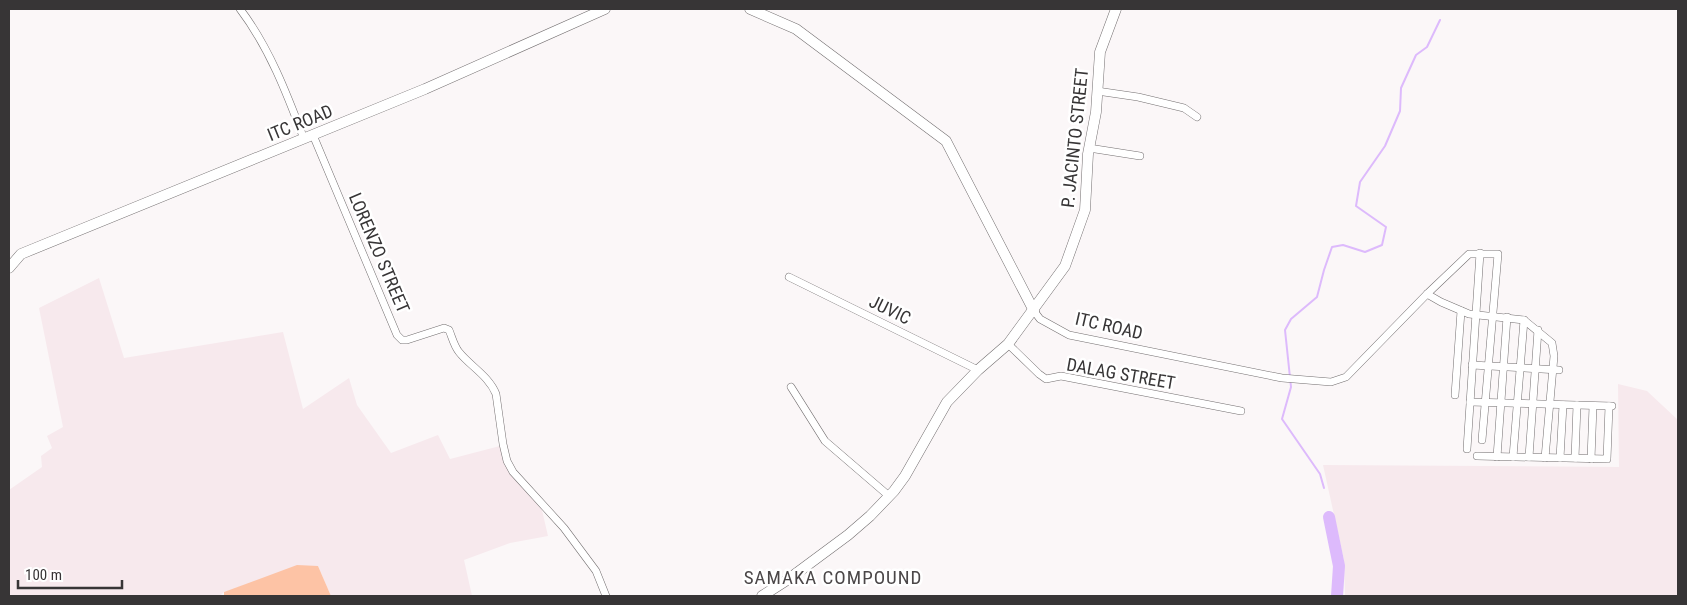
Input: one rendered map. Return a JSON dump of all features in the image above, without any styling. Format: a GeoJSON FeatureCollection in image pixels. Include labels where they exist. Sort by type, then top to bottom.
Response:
{"type":"FeatureCollection","features":[{"type":"Feature","properties":{"kind":"street","name":"LORENZO STREET"},"geometry":{"type":"LineString","coordinates":[[240,9],[252,25],[309,137],[397,335],[402,340],[407,340],[444,328],[449,330],[457,350],[474,365],[496,394],[503,444],[507,460],[513,472],[564,528],[596,571],[606,596]]}},
{"type":"Feature","properties":{"kind":"street","name":"ITC ROAD"},"geometry":{"type":"LineString","coordinates":[[9,268],[22,254],[425,89],[604,9]]}},
{"type":"Feature","properties":{"kind":"street","name":"ITC ROAD"},"geometry":{"type":"LineString","coordinates":[[750,9],[796,29],[946,141],[1034,311],[1040,319],[1069,335],[1282,378],[1332,382],[1346,377],[1469,254],[1480,253],[1498,254],[1492,316]]}},
{"type":"Feature","properties":{"kind":"street","name":"P. JACINTO STREET"},"geometry":{"type":"LineString","coordinates":[[762,596],[790,578],[848,534],[870,516],[889,496],[905,476],[947,402],[978,370],[1008,344],[1034,311],[1065,266],[1085,210],[1089,148],[1096,112],[1100,52],[1116,9]]}},
{"type":"Feature","properties":{"kind":"street"},"geometry":{"type":"LineString","coordinates":[[1097,91],[1138,97],[1184,108],[1197,116]]}},
{"type":"Feature","properties":{"kind":"street"},"geometry":{"type":"LineString","coordinates":[[1089,148],[1140,156]]}},
{"type":"Feature","properties":{"kind":"street"},"geometry":{"type":"LineString","coordinates":[[1467,449],[1480,253]]}},
{"type":"Feature","properties":{"kind":"street","name":"JUVIC"},"geometry":{"type":"LineString","coordinates":[[789,277],[978,370]]}},
{"type":"Feature","properties":{"kind":"street"},"geometry":{"type":"LineString","coordinates":[[1427,294],[1461,311],[1524,320],[1552,343],[1556,370],[1549,404],[1545,458]]}},
{"type":"Feature","properties":{"kind":"street"},"geometry":{"type":"LineString","coordinates":[[1455,395],[1458,331],[1461,311]]}},
{"type":"Feature","properties":{"kind":"street"},"geometry":{"type":"LineString","coordinates":[[1482,440],[1492,316]]}},
{"type":"Feature","properties":{"kind":"street"},"geometry":{"type":"LineString","coordinates":[[1497,457],[1507,317]]}},
{"type":"Feature","properties":{"kind":"street"},"geometry":{"type":"LineString","coordinates":[[1513,457],[1524,320]]}},
{"type":"Feature","properties":{"kind":"street"},"geometry":{"type":"LineString","coordinates":[[1529,457],[1538,330]]}},
{"type":"Feature","properties":{"kind":"street","name":"DALAG STREET"},"geometry":{"type":"LineString","coordinates":[[1008,344],[1046,379],[1061,376],[1241,411]]}},
{"type":"Feature","properties":{"kind":"street"},"geometry":{"type":"LineString","coordinates":[[1472,365],[1556,370]]}},
{"type":"Feature","properties":{"kind":"street"},"geometry":{"type":"LineString","coordinates":[[791,387],[825,441],[889,496]]}},
{"type":"Feature","properties":{"kind":"street"},"geometry":{"type":"LineString","coordinates":[[1470,402],[1612,406],[1607,459],[1477,456]]}},
{"type":"Feature","properties":{"kind":"street"},"geometry":{"type":"LineString","coordinates":[[1560,458],[1563,405]]}},
{"type":"Feature","properties":{"kind":"street"},"geometry":{"type":"LineString","coordinates":[[1575,458],[1577,405]]}},
{"type":"Feature","properties":{"kind":"street"},"geometry":{"type":"LineString","coordinates":[[1591,458],[1593,406]]}},
{"type":"Feature","properties":{"kind":"shaded area"},"geometry":{"type":"Polygon","coordinates":[[[99,278],[124,358],[283,332],[303,409],[349,378],[357,405],[391,453],[438,435],[450,459],[500,446],[510,474],[541,506],[548,536],[510,543],[464,560],[472,596],[331,596],[318,566],[224,592],[220,596],[9,596],[9,490],[42,467],[41,456],[52,448],[47,436],[63,427],[39,308],[99,278]]]}},
{"type":"Feature","properties":{"kind":"shaded area"},"geometry":{"type":"Polygon","coordinates":[[[1618,384],[1647,391],[1678,420],[1678,596],[1345,596],[1344,560],[1323,465],[1619,467],[1618,384]]]}},
{"type":"Feature","properties":{"kind":"shaded area"},"geometry":{"type":"Polygon","coordinates":[[[297,565],[318,566],[331,596],[224,596],[224,592],[297,565]]]}},
{"type":"Feature","properties":{"kind":"waterway"},"geometry":{"type":"LineString","coordinates":[[1324,488],[1320,474],[1282,419],[1291,387],[1285,330],[1291,319],[1317,297],[1332,247],[1343,245],[1365,252],[1382,245],[1386,227],[1356,206],[1360,182],[1385,146],[1400,111],[1401,88],[1416,55],[1427,47],[1440,20]]}},
{"type":"Feature","properties":{"kind":"waterway"},"geometry":{"type":"LineString","coordinates":[[1329,517],[1339,566],[1337,596]]}},
{"type":"Feature","properties":{"kind":"district","name":"SAMAKA COMPOUND"},"geometry":{"type":"Point","coordinates":[833,577]}}]}
